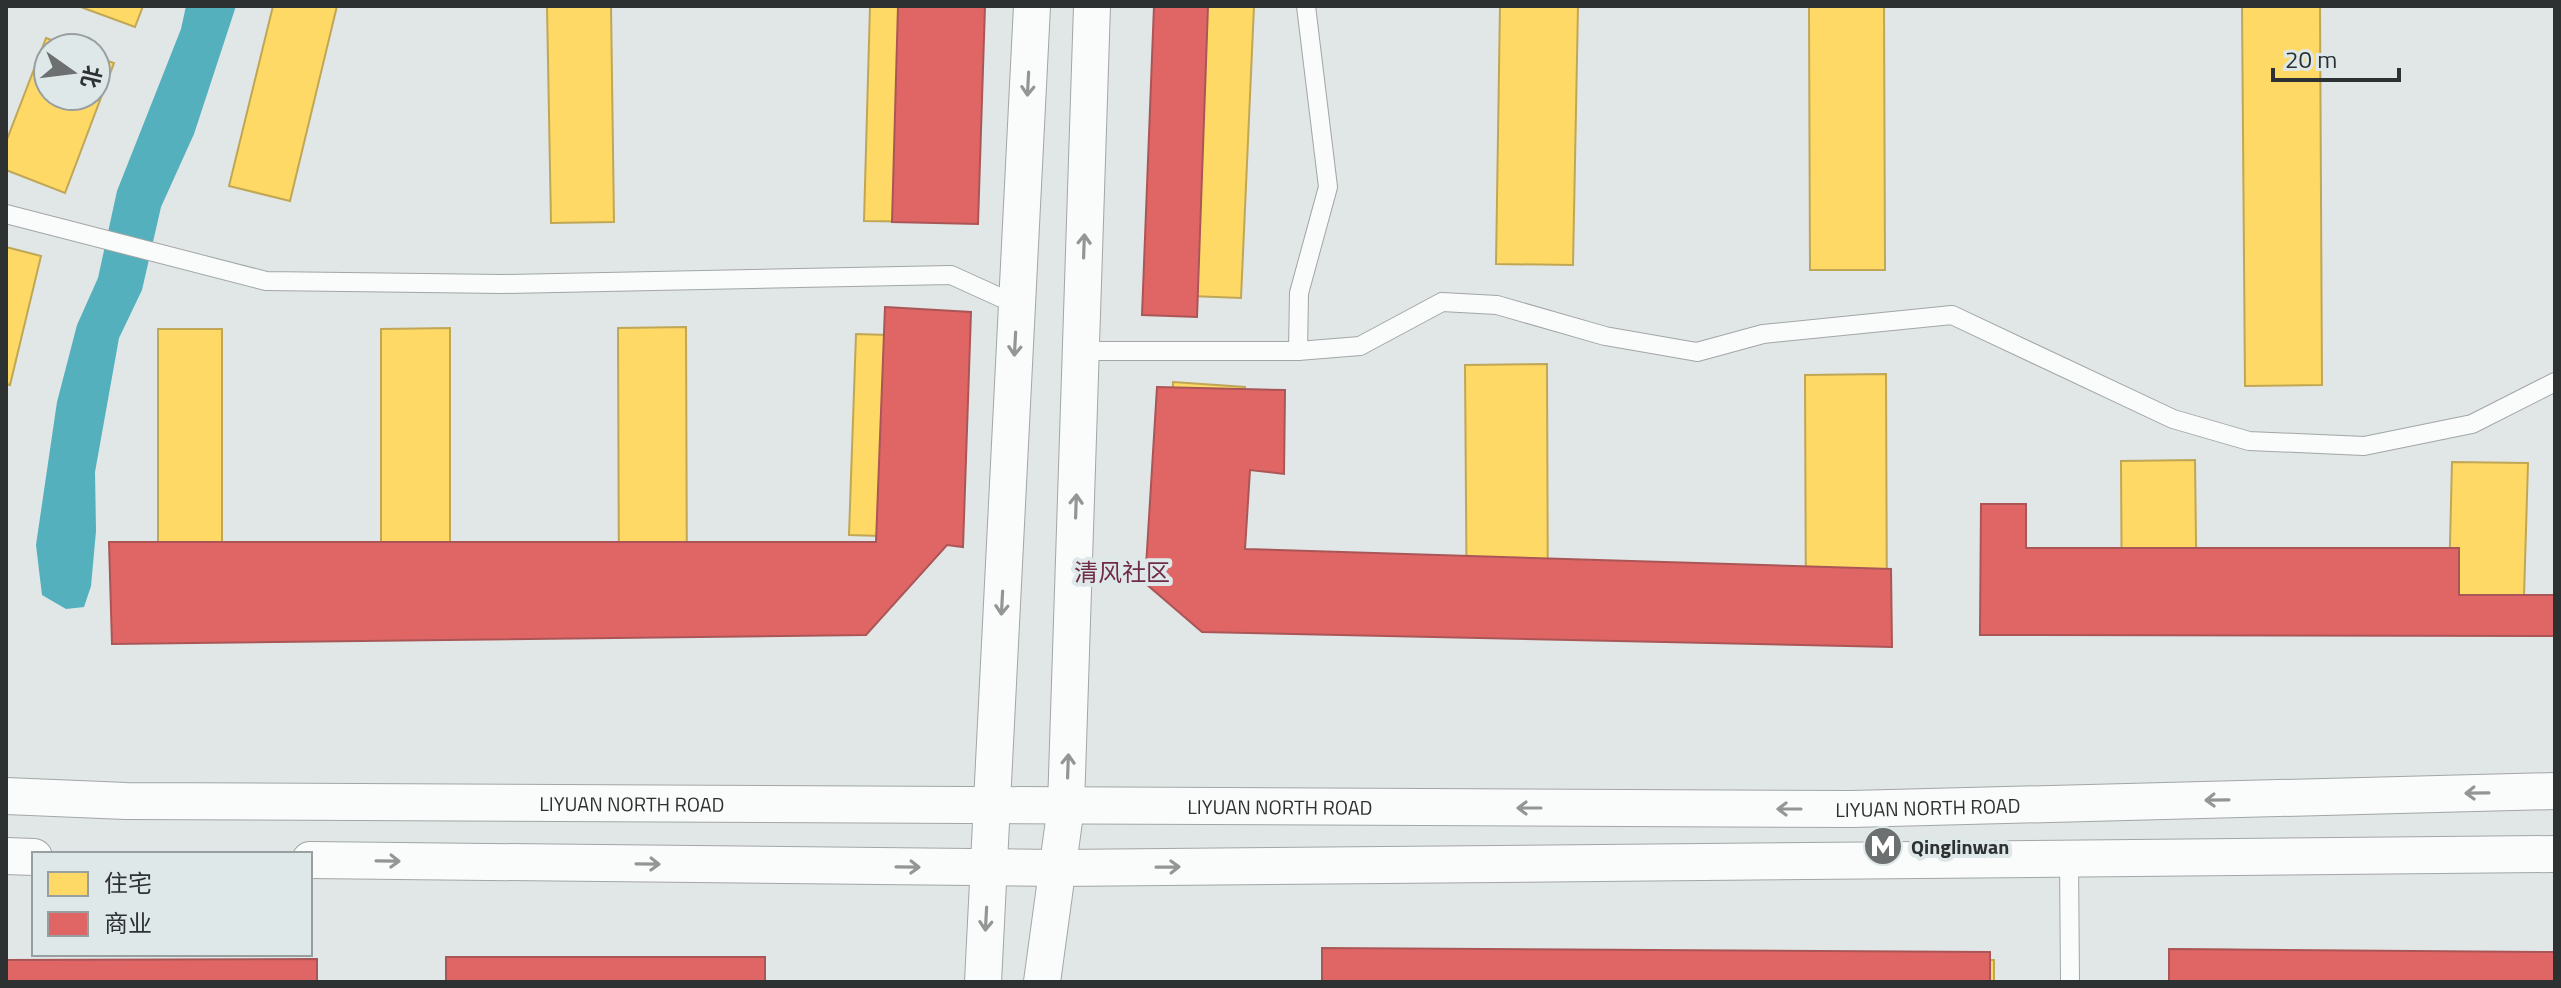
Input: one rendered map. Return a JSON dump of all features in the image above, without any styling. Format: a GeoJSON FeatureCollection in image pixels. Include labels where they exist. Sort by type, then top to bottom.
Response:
{"type":"FeatureCollection","features":[{"type":"Feature","properties":{"kind":"street"},"geometry":{"type":"LineString","coordinates":[[983,982],[1032,6]]}},
{"type":"Feature","properties":{"kind":"street"},"geometry":{"type":"LineString","coordinates":[[1042,982],[1066,806],[1092,6]]}},
{"type":"Feature","properties":{"kind":"street","name":"LIYUAN NORTH ROAD"},"geometry":{"type":"LineString","coordinates":[[6,796],[126,801],[1852,809],[2555,791]]}},
{"type":"Feature","properties":{"kind":"street"},"geometry":{"type":"LineString","coordinates":[[312,860],[1059,868],[2555,854]]}},
{"type":"Feature","properties":{"kind":"street"},"geometry":{"type":"LineString","coordinates":[[6,856],[32,857]]}},
{"type":"Feature","properties":{"kind":"lane"},"geometry":{"type":"LineString","coordinates":[[1298,351],[1299,293],[1328,187],[1306,6]]}},
{"type":"Feature","properties":{"kind":"lane"},"geometry":{"type":"LineString","coordinates":[[6,214],[266,281],[502,284],[951,275],[1017,305]]}},
{"type":"Feature","properties":{"kind":"lane"},"geometry":{"type":"LineString","coordinates":[[1081,351],[1298,351],[1360,346],[1442,302],[1497,305],[1605,336],[1697,352],[1763,334],[1952,315],[2173,419],[2249,441],[2364,446],[2472,424],[2555,382]]}},
{"type":"Feature","properties":{"kind":"lane"},"geometry":{"type":"LineString","coordinates":[[2069,859],[2070,982]]}},
{"type":"Feature","properties":{"kind":"water"},"geometry":{"type":"Polygon","coordinates":[[[186,6],[236,6],[194,134],[161,207],[142,290],[119,338],[95,472],[96,531],[91,586],[84,607],[66,609],[42,595],[36,545],[57,402],[77,325],[98,278],[117,191],[181,29],[186,6]]]}},
{"type":"Feature","properties":{"kind":"building: 住宅"},"geometry":{"type":"Polygon","coordinates":[[[78,6],[143,6],[135,27],[78,6]]]}},
{"type":"Feature","properties":{"kind":"building: 住宅"},"geometry":{"type":"Polygon","coordinates":[[[273,6],[337,6],[290,201],[229,186],[273,6]]]}},
{"type":"Feature","properties":{"kind":"building: 住宅"},"geometry":{"type":"Polygon","coordinates":[[[547,6],[611,6],[614,222],[551,223],[547,6]]]}},
{"type":"Feature","properties":{"kind":"building: 住宅"},"geometry":{"type":"Polygon","coordinates":[[[870,6],[935,6],[930,222],[864,221],[870,6]]]}},
{"type":"Feature","properties":{"kind":"building: 住宅"},"geometry":{"type":"Polygon","coordinates":[[[1178,6],[1254,6],[1241,298],[1165,295],[1178,6]]]}},
{"type":"Feature","properties":{"kind":"building: 住宅"},"geometry":{"type":"Polygon","coordinates":[[[1500,6],[1578,6],[1573,265],[1496,264],[1500,6]]]}},
{"type":"Feature","properties":{"kind":"building: 住宅"},"geometry":{"type":"Polygon","coordinates":[[[1809,6],[1884,6],[1885,270],[1810,270],[1809,6]]]}},
{"type":"Feature","properties":{"kind":"building: 住宅"},"geometry":{"type":"Polygon","coordinates":[[[2242,6],[2320,6],[2322,385],[2245,386],[2242,6]]]}},
{"type":"Feature","properties":{"kind":"building: 住宅"},"geometry":{"type":"Polygon","coordinates":[[[32,74],[32,112],[96,112],[65,193],[6,170],[6,142],[32,74]]]}},
{"type":"Feature","properties":{"kind":"building: 住宅"},"geometry":{"type":"Polygon","coordinates":[[[6,247],[41,256],[10,385],[6,384],[6,247]]]}},
{"type":"Feature","properties":{"kind":"building: 住宅"},"geometry":{"type":"Polygon","coordinates":[[[686,327],[687,602],[619,602],[618,328],[686,327]]]}},
{"type":"Feature","properties":{"kind":"building: 住宅"},"geometry":{"type":"Polygon","coordinates":[[[450,328],[450,602],[381,602],[381,329],[450,328]]]}},
{"type":"Feature","properties":{"kind":"building: 住宅"},"geometry":{"type":"Polygon","coordinates":[[[158,329],[222,329],[222,604],[158,604],[158,329]]]}},
{"type":"Feature","properties":{"kind":"building: 住宅"},"geometry":{"type":"Polygon","coordinates":[[[856,334],[920,336],[913,537],[849,535],[856,334]]]}},
{"type":"Feature","properties":{"kind":"building: 住宅"},"geometry":{"type":"Polygon","coordinates":[[[1547,364],[1548,636],[1467,637],[1465,365],[1547,364]]]}},
{"type":"Feature","properties":{"kind":"building: 住宅"},"geometry":{"type":"Polygon","coordinates":[[[1886,374],[1887,631],[1806,631],[1805,375],[1886,374]]]}},
{"type":"Feature","properties":{"kind":"building: 住宅"},"geometry":{"type":"Polygon","coordinates":[[[1173,382],[1245,387],[1243,615],[1204,611],[1167,580],[1173,382]]]}},
{"type":"Feature","properties":{"kind":"building: 住宅"},"geometry":{"type":"Polygon","coordinates":[[[2195,460],[2197,626],[2122,627],[2121,461],[2195,460]]]}},
{"type":"Feature","properties":{"kind":"building: 住宅"},"geometry":{"type":"Polygon","coordinates":[[[2452,462],[2528,463],[2523,629],[2448,627],[2452,462]]]}},
{"type":"Feature","properties":{"kind":"building: 住宅"},"geometry":{"type":"Polygon","coordinates":[[[2171,949],[2244,950],[2244,982],[2171,982],[2171,949]]]}},
{"type":"Feature","properties":{"kind":"building: 住宅"},"geometry":{"type":"Polygon","coordinates":[[[1528,958],[1589,959],[1589,982],[1527,982],[1528,958]]]}},
{"type":"Feature","properties":{"kind":"building: 住宅"},"geometry":{"type":"Polygon","coordinates":[[[1793,958],[1793,982],[1725,982],[1724,960],[1793,958]]]}},
{"type":"Feature","properties":{"kind":"building: 住宅"},"geometry":{"type":"Polygon","coordinates":[[[1387,959],[1387,982],[1323,982],[1323,960],[1387,959]]]}},
{"type":"Feature","properties":{"kind":"building: 住宅"},"geometry":{"type":"Polygon","coordinates":[[[1929,960],[1994,960],[1994,982],[1929,982],[1929,960]]]}},
{"type":"Feature","properties":{"kind":"building: 住宅"},"geometry":{"type":"Polygon","coordinates":[[[2447,961],[2519,963],[2519,982],[2447,982],[2447,961]]]}},
{"type":"Feature","properties":{"kind":"building: 商业"},"geometry":{"type":"Polygon","coordinates":[[[898,6],[985,6],[978,224],[892,222],[898,6]]]}},
{"type":"Feature","properties":{"kind":"building: 商业"},"geometry":{"type":"Polygon","coordinates":[[[1154,6],[1208,6],[1197,317],[1142,315],[1154,6]]]}},
{"type":"Feature","properties":{"kind":"building: 商业"},"geometry":{"type":"Polygon","coordinates":[[[885,307],[971,312],[963,547],[947,545],[866,635],[112,644],[109,542],[876,542],[885,307]]]}},
{"type":"Feature","properties":{"kind":"building: 商业"},"geometry":{"type":"Polygon","coordinates":[[[1157,387],[1285,390],[1284,474],[1250,470],[1245,549],[1891,569],[1892,647],[1202,632],[1145,583],[1157,387]]]}},
{"type":"Feature","properties":{"kind":"building: 商业"},"geometry":{"type":"Polygon","coordinates":[[[1981,504],[2026,504],[2026,548],[2459,548],[2459,595],[2555,595],[2555,636],[1980,635],[1981,504]]]}},
{"type":"Feature","properties":{"kind":"building: 商业"},"geometry":{"type":"Polygon","coordinates":[[[1322,948],[1990,952],[1990,982],[1322,982],[1322,948]]]}},
{"type":"Feature","properties":{"kind":"building: 商业"},"geometry":{"type":"Polygon","coordinates":[[[2169,949],[2555,952],[2555,982],[2169,982],[2169,949]]]}},
{"type":"Feature","properties":{"kind":"building: 商业"},"geometry":{"type":"Polygon","coordinates":[[[446,957],[765,957],[765,982],[446,982],[446,957]]]}},
{"type":"Feature","properties":{"kind":"building: 商业"},"geometry":{"type":"Polygon","coordinates":[[[317,959],[317,982],[6,982],[6,960],[317,959]]]}},
{"type":"Feature","properties":{"kind":"place","name":"Qinglinwan"},"geometry":{"type":"Point","coordinates":[1883,846]}},
{"type":"Feature","properties":{"kind":"district","name":"清风社区"},"geometry":{"type":"Point","coordinates":[1122,572]}}]}
